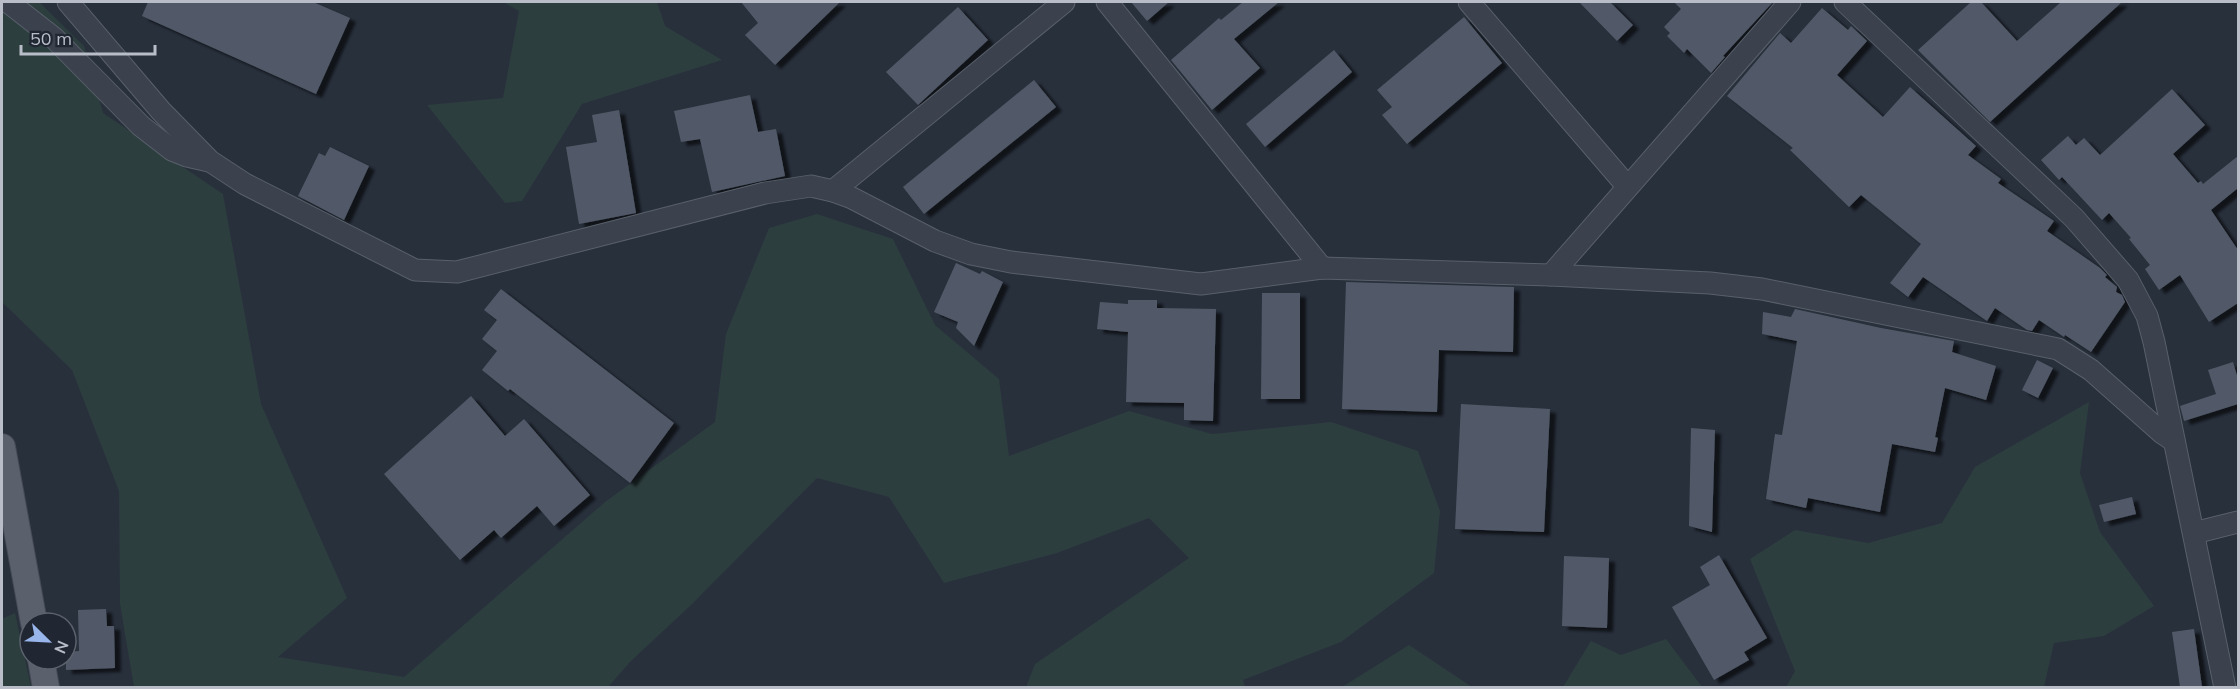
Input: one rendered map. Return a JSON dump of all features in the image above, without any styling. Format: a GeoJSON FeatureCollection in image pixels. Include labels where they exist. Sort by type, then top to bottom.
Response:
{"type":"FeatureCollection","features":[{"type":"Feature","properties":{"kind":"main road"},"geometry":{"type":"LineString","coordinates":[[2,447],[32,611]]}},
{"type":"Feature","properties":{"kind":"main road"},"geometry":{"type":"LineString","coordinates":[[43,671],[46,687]]}},
{"type":"Feature","properties":{"kind":"street"},"geometry":{"type":"LineString","coordinates":[[8,2],[54,38],[141,126],[172,150],[186,156],[210,161]]}},
{"type":"Feature","properties":{"kind":"street"},"geometry":{"type":"LineString","coordinates":[[68,2],[161,111],[210,161],[245,184],[415,270],[457,272],[765,193],[811,186],[852,198],[935,241],[971,254],[1011,262],[1201,285],[1322,268],[1551,275],[1710,283],[1762,289],[2058,349],[2091,370],[2156,429],[2174,441]]}},
{"type":"Feature","properties":{"kind":"street"},"geometry":{"type":"LineString","coordinates":[[833,191],[1064,2]]}},
{"type":"Feature","properties":{"kind":"street"},"geometry":{"type":"LineString","coordinates":[[1107,2],[1322,268]]}},
{"type":"Feature","properties":{"kind":"street"},"geometry":{"type":"LineString","coordinates":[[1468,2],[1627,186]]}},
{"type":"Feature","properties":{"kind":"street"},"geometry":{"type":"LineString","coordinates":[[1551,275],[1790,2]]}},
{"type":"Feature","properties":{"kind":"street"},"geometry":{"type":"LineString","coordinates":[[1845,2],[2074,218],[2128,280],[2147,316],[2225,687]]}},
{"type":"Feature","properties":{"kind":"street"},"geometry":{"type":"LineString","coordinates":[[2194,532],[2238,522]]}},
{"type":"Feature","properties":{"kind":"shaded area"},"geometry":{"type":"Polygon","coordinates":[[[2,2],[39,2],[84,46],[103,113],[223,194],[261,404],[347,598],[278,657],[404,677],[605,502],[715,422],[726,334],[769,228],[817,214],[893,239],[935,325],[999,379],[1009,456],[1129,411],[1212,434],[1331,422],[1418,451],[1440,511],[1434,573],[1341,642],[1243,680],[1245,687],[1026,687],[1035,664],[1189,558],[1149,518],[1057,553],[944,583],[889,497],[817,478],[690,606],[631,661],[608,687],[134,687],[120,604],[119,491],[72,370],[2,302],[2,2]]]}},
{"type":"Feature","properties":{"kind":"shaded area"},"geometry":{"type":"Polygon","coordinates":[[[503,2],[657,2],[665,26],[722,60],[582,104],[522,201],[505,203],[427,105],[503,98],[519,11],[503,2]]]}},
{"type":"Feature","properties":{"kind":"shaded area"},"geometry":{"type":"Polygon","coordinates":[[[2089,402],[2080,473],[2100,532],[2154,606],[2104,636],[2054,643],[2044,687],[1786,687],[1795,671],[1750,559],[1795,530],[1868,543],[1942,523],[1975,467],[2089,402]]]}},
{"type":"Feature","properties":{"kind":"shaded area"},"geometry":{"type":"Polygon","coordinates":[[[15,613],[18,627],[18,671],[28,671],[31,687],[2,687],[2,619],[15,613]]]}},
{"type":"Feature","properties":{"kind":"shaded area"},"geometry":{"type":"Polygon","coordinates":[[[1666,639],[1702,687],[1563,687],[1591,641],[1621,655],[1666,639]]]}},
{"type":"Feature","properties":{"kind":"shaded area"},"geometry":{"type":"Polygon","coordinates":[[[1409,645],[1472,687],[1342,687],[1409,645]]]}},
{"type":"Feature","properties":{"kind":"building"},"geometry":{"type":"Polygon","coordinates":[[[148,2],[313,2],[350,18],[316,94],[142,16],[148,2]]]}},
{"type":"Feature","properties":{"kind":"building"},"geometry":{"type":"Polygon","coordinates":[[[741,2],[840,2],[775,65],[745,35],[758,23],[741,2]]]}},
{"type":"Feature","properties":{"kind":"building"},"geometry":{"type":"Polygon","coordinates":[[[1131,2],[1169,2],[1147,21],[1131,2]]]}},
{"type":"Feature","properties":{"kind":"building"},"geometry":{"type":"Polygon","coordinates":[[[1243,2],[1279,2],[1234,39],[1260,68],[1212,110],[1171,60],[1219,18],[1221,20],[1243,2]]]}},
{"type":"Feature","properties":{"kind":"building"},"geometry":{"type":"Polygon","coordinates":[[[1579,2],[1610,2],[1633,25],[1617,41],[1579,2]]]}},
{"type":"Feature","properties":{"kind":"building"},"geometry":{"type":"Polygon","coordinates":[[[1674,2],[1773,2],[1723,56],[1725,57],[1711,73],[1687,49],[1684,53],[1667,36],[1670,33],[1664,27],[1681,9],[1674,2]]]}},
{"type":"Feature","properties":{"kind":"building"},"geometry":{"type":"Polygon","coordinates":[[[1971,2],[1981,2],[2017,41],[2061,2],[2122,2],[1990,122],[1918,50],[1971,2]]]}},
{"type":"Feature","properties":{"kind":"building"},"geometry":{"type":"Polygon","coordinates":[[[958,7],[988,40],[918,105],[886,72],[958,7]]]}},
{"type":"Feature","properties":{"kind":"building"},"geometry":{"type":"Polygon","coordinates":[[[1822,8],[1848,30],[1851,26],[1867,41],[1837,75],[1883,117],[1910,87],[1976,146],[1968,155],[2001,179],[1998,183],[2054,221],[2047,231],[2100,268],[2107,275],[2105,277],[2117,287],[2116,292],[2122,295],[2125,302],[2091,352],[2039,320],[2032,331],[2027,330],[1995,308],[1987,321],[1923,277],[1908,297],[1890,283],[1921,244],[1861,195],[1849,207],[1790,150],[1793,148],[1727,96],[1780,33],[1791,43],[1822,8]]]}},
{"type":"Feature","properties":{"kind":"building"},"geometry":{"type":"Polygon","coordinates":[[[1464,17],[1502,63],[1407,144],[1382,115],[1392,107],[1377,90],[1464,17]]]}},
{"type":"Feature","properties":{"kind":"building"},"geometry":{"type":"Polygon","coordinates":[[[1334,50],[1352,72],[1265,147],[1246,124],[1334,50]]]}},
{"type":"Feature","properties":{"kind":"building"},"geometry":{"type":"Polygon","coordinates":[[[1034,80],[1056,107],[924,214],[903,187],[1034,80]]]}},
{"type":"Feature","properties":{"kind":"building"},"geometry":{"type":"Polygon","coordinates":[[[2172,89],[2205,125],[2173,154],[2198,183],[2201,181],[2203,184],[2238,156],[2238,188],[2211,210],[2238,250],[2238,303],[2209,322],[2180,275],[2159,290],[2145,269],[2150,265],[2109,213],[2102,220],[2062,177],[2059,180],[2041,160],[2068,136],[2076,145],[2084,138],[2100,155],[2172,89]]]}},
{"type":"Feature","properties":{"kind":"building"},"geometry":{"type":"Polygon","coordinates":[[[750,95],[758,132],[776,129],[785,176],[712,192],[700,139],[681,142],[674,111],[750,95]]]}},
{"type":"Feature","properties":{"kind":"building"},"geometry":{"type":"Polygon","coordinates":[[[619,110],[636,213],[579,224],[566,147],[597,142],[592,115],[619,110]]]}},
{"type":"Feature","properties":{"kind":"building"},"geometry":{"type":"Polygon","coordinates":[[[330,147],[369,166],[344,220],[298,196],[319,153],[325,156],[330,147]]]}},
{"type":"Feature","properties":{"kind":"building"},"geometry":{"type":"Polygon","coordinates":[[[956,263],[980,274],[982,271],[1003,282],[974,346],[956,328],[958,322],[934,312],[956,263]]]}},
{"type":"Feature","properties":{"kind":"building"},"geometry":{"type":"Polygon","coordinates":[[[1346,282],[1514,287],[1513,352],[1439,350],[1437,412],[1342,409],[1346,282]]]}},
{"type":"Feature","properties":{"kind":"building"},"geometry":{"type":"Polygon","coordinates":[[[501,289],[674,423],[630,483],[510,389],[508,391],[482,370],[497,351],[482,339],[497,320],[484,310],[501,289]]]}},
{"type":"Feature","properties":{"kind":"building"},"geometry":{"type":"Polygon","coordinates":[[[1262,293],[1300,293],[1300,399],[1261,399],[1262,293]]]}},
{"type":"Feature","properties":{"kind":"building"},"geometry":{"type":"Polygon","coordinates":[[[1128,300],[1157,300],[1157,308],[1216,309],[1213,421],[1184,420],[1184,403],[1126,402],[1128,332],[1097,329],[1100,302],[1128,304],[1128,300]]]}},
{"type":"Feature","properties":{"kind":"building"},"geometry":{"type":"Polygon","coordinates":[[[1795,309],[1954,341],[1952,352],[1996,366],[1986,400],[1945,388],[1935,437],[1938,438],[1935,452],[1892,444],[1880,512],[1808,498],[1806,508],[1766,499],[1775,434],[1782,435],[1797,341],[1762,334],[1763,312],[1791,317],[1795,309]]]}},
{"type":"Feature","properties":{"kind":"building"},"geometry":{"type":"Polygon","coordinates":[[[2037,360],[2053,368],[2038,398],[2022,390],[2037,360]]]}},
{"type":"Feature","properties":{"kind":"building"},"geometry":{"type":"Polygon","coordinates":[[[2233,362],[2238,379],[2238,404],[2184,421],[2180,406],[2216,394],[2208,370],[2233,362]]]}},
{"type":"Feature","properties":{"kind":"building"},"geometry":{"type":"Polygon","coordinates":[[[471,396],[505,436],[524,419],[590,495],[554,526],[537,506],[501,538],[494,530],[460,560],[384,474],[471,396]]]}},
{"type":"Feature","properties":{"kind":"building"},"geometry":{"type":"Polygon","coordinates":[[[1461,404],[1550,409],[1544,532],[1455,529],[1461,404]]]}},
{"type":"Feature","properties":{"kind":"building"},"geometry":{"type":"Polygon","coordinates":[[[1691,428],[1715,430],[1712,532],[1689,526],[1691,428]]]}},
{"type":"Feature","properties":{"kind":"building"},"geometry":{"type":"Polygon","coordinates":[[[2132,497],[2136,514],[2104,522],[2099,505],[2132,497]]]}},
{"type":"Feature","properties":{"kind":"building"},"geometry":{"type":"Polygon","coordinates":[[[1719,555],[1767,638],[1744,652],[1749,660],[1714,680],[1672,607],[1710,585],[1700,567],[1719,555]]]}},
{"type":"Feature","properties":{"kind":"building"},"geometry":{"type":"Polygon","coordinates":[[[1564,556],[1609,558],[1607,628],[1562,626],[1564,556]]]}},
{"type":"Feature","properties":{"kind":"building"},"geometry":{"type":"Polygon","coordinates":[[[106,609],[107,626],[114,626],[115,668],[78,670],[78,610],[106,609]]]}},
{"type":"Feature","properties":{"kind":"building"},"geometry":{"type":"Polygon","coordinates":[[[2194,629],[2202,687],[2180,687],[2172,632],[2194,629]]]}}]}
